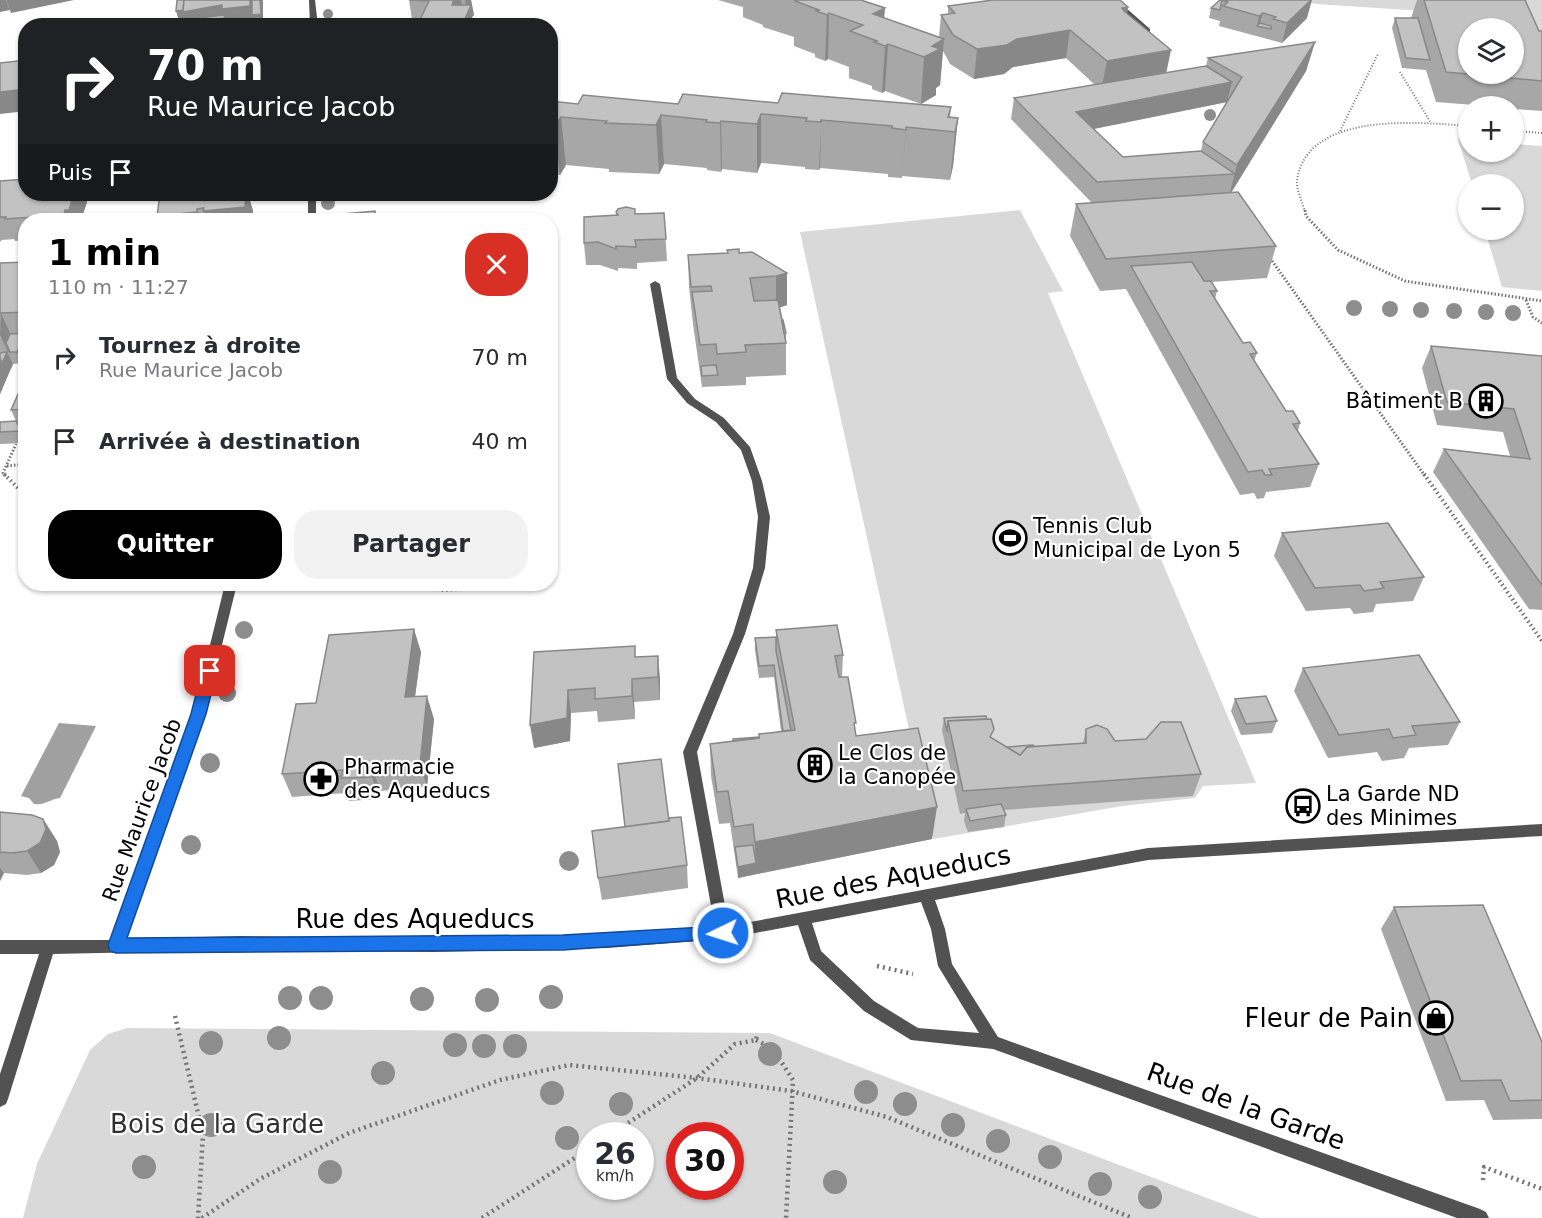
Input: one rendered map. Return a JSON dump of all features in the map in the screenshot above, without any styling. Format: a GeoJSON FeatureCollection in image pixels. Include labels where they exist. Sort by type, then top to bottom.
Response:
{"type":"FeatureCollection","features":[{"type":"Feature","properties":{"kind":"street"},"geometry":{"type":"LineString","coordinates":[[312,0],[313,18]]}},
{"type":"Feature","properties":{"kind":"street"},"geometry":{"type":"LineString","coordinates":[[1113,0],[1155,39]]}},
{"type":"Feature","properties":{"kind":"street"},"geometry":{"type":"LineString","coordinates":[[655,284],[672,379],[691,401],[720,420],[746,449],[757,481],[764,517],[759,568],[739,634],[690,752],[723,933]]}},
{"type":"Feature","properties":{"kind":"street","name":"Rue Maurice Jacob"},"geometry":{"type":"LineString","coordinates":[[116,945],[199,714],[229,591]]}},
{"type":"Feature","properties":{"kind":"street","name":"Rue des Aqueducs"},"geometry":{"type":"LineString","coordinates":[[0,947],[607,941],[723,933],[804,920],[1021,876],[1148,854],[1542,830]]}},
{"type":"Feature","properties":{"kind":"street"},"geometry":{"type":"LineString","coordinates":[[926,896],[938,929],[945,966],[993,1042]]}},
{"type":"Feature","properties":{"kind":"street","name":"Rue de la Garde"},"geometry":{"type":"LineString","coordinates":[[804,920],[815,955],[869,1006],[916,1035],[993,1042],[1480,1218]]}},
{"type":"Feature","properties":{"kind":"street"},"geometry":{"type":"LineString","coordinates":[[0,1099],[48,948]]}},
{"type":"Feature","properties":{"kind":"path"},"geometry":{"type":"LineString","coordinates":[[1340,131],[1378,54]]}},
{"type":"Feature","properties":{"kind":"path"},"geometry":{"type":"LineString","coordinates":[[1400,72],[1431,123]]}},
{"type":"Feature","properties":{"kind":"path"},"geometry":{"type":"LineString","coordinates":[[1458,125],[1383,124],[1340,131],[1308,152],[1297,182],[1306,216],[1338,250],[1405,281],[1542,302]]}},
{"type":"Feature","properties":{"kind":"path"},"geometry":{"type":"LineString","coordinates":[[1524,131],[1542,133]]}},
{"type":"Feature","properties":{"kind":"path"},"geometry":{"type":"LineString","coordinates":[[1269,256],[1542,641]]}},
{"type":"Feature","properties":{"kind":"path"},"geometry":{"type":"LineString","coordinates":[[1526,300],[1533,317],[1542,323]]}},
{"type":"Feature","properties":{"kind":"path"},"geometry":{"type":"LineString","coordinates":[[16,444],[3,473],[18,488]]}},
{"type":"Feature","properties":{"kind":"path"},"geometry":{"type":"LineString","coordinates":[[7,466],[18,465]]}},
{"type":"Feature","properties":{"kind":"path"},"geometry":{"type":"LineString","coordinates":[[870,966],[917,973]]}},
{"type":"Feature","properties":{"kind":"path"},"geometry":{"type":"LineString","coordinates":[[175,1016],[203,1134],[200,1218]]}},
{"type":"Feature","properties":{"kind":"path"},"geometry":{"type":"LineString","coordinates":[[629,1122],[696,1078],[735,1044],[757,1037],[773,1049],[793,1080],[786,1218]]}},
{"type":"Feature","properties":{"kind":"path"},"geometry":{"type":"LineString","coordinates":[[200,1218],[260,1179],[349,1133],[500,1080],[569,1065],[696,1078],[791,1091],[887,1118],[1132,1218]]}},
{"type":"Feature","properties":{"kind":"path"},"geometry":{"type":"LineString","coordinates":[[482,1218],[576,1157]]}},
{"type":"Feature","properties":{"kind":"path"},"geometry":{"type":"LineString","coordinates":[[1484,1180],[1484,1167],[1542,1189]]}},
{"type":"Feature","properties":{"kind":"green space"},"geometry":{"type":"Polygon","coordinates":[[[1291,0],[1542,0],[1542,44],[1524,26],[1524,18],[1317,4],[1291,0]]]}},
{"type":"Feature","properties":{"kind":"green space"},"geometry":{"type":"Polygon","coordinates":[[[1524,145],[1542,146],[1542,291],[1502,287],[1488,240],[1524,240],[1524,174],[1469,174],[1465,162],[1524,162],[1524,145]]]}},
{"type":"Feature","properties":{"kind":"green space","name":"Tennis Club Municipal de Lyon 5"},"geometry":{"type":"Polygon","coordinates":[[[1020,210],[1063,291],[1048,293],[1256,783],[1203,786],[1195,798],[1122,806],[933,839],[800,232],[1020,210]]]}},
{"type":"Feature","properties":{"kind":"green space","name":"Bois de la Garde"},"geometry":{"type":"Polygon","coordinates":[[[127,1028],[770,1033],[1260,1218],[23,1218],[37,1164],[90,1050],[108,1034],[127,1028]]]}},
{"type":"Feature","properties":{"kind":"shaded area"},"geometry":{"type":"Polygon","coordinates":[[[59,723],[96,726],[60,798],[34,804],[29,798],[21,796],[59,723]]]}},
{"type":"Feature","properties":{"kind":"building"},"geometry":{"type":"Polygon","coordinates":[[[177,0],[184,0],[183,10],[176,11],[177,0]]]}},
{"type":"Feature","properties":{"kind":"building"},"geometry":{"type":"Polygon","coordinates":[[[184,0],[250,0],[250,6],[222,9],[222,5],[183,12],[184,0]]]}},
{"type":"Feature","properties":{"kind":"building"},"geometry":{"type":"Polygon","coordinates":[[[252,0],[260,0],[261,14],[252,15],[252,0]]]}},
{"type":"Feature","properties":{"kind":"building"},"geometry":{"type":"Polygon","coordinates":[[[409,0],[454,0],[452,5],[471,5],[465,18],[421,18],[429,1],[409,0]]]}},
{"type":"Feature","properties":{"kind":"building"},"geometry":{"type":"Polygon","coordinates":[[[861,0],[885,8],[873,14],[944,39],[932,46],[940,49],[924,57],[888,44],[885,46],[874,42],[877,41],[850,31],[863,25],[816,11],[819,10],[795,1],[861,0]]]}},
{"type":"Feature","properties":{"kind":"building"},"geometry":{"type":"Polygon","coordinates":[[[993,0],[1120,0],[1128,7],[1122,8],[1124,11],[1171,50],[1107,61],[1070,30],[1017,39],[1007,45],[977,49],[953,35],[941,15],[955,13],[948,6],[993,0]]]}},
{"type":"Feature","properties":{"kind":"building"},"geometry":{"type":"Polygon","coordinates":[[[1222,0],[1220,10],[1211,8],[1222,0]]]}},
{"type":"Feature","properties":{"kind":"building"},"geometry":{"type":"Polygon","coordinates":[[[1222,0],[1311,0],[1287,23],[1263,13],[1259,16],[1223,6],[1228,2],[1222,0]]]}},
{"type":"Feature","properties":{"kind":"building"},"geometry":{"type":"Polygon","coordinates":[[[1424,0],[1525,0],[1539,31],[1542,31],[1542,81],[1524,79],[1524,18],[1458,18],[1458,73],[1446,72],[1424,0]]]}},
{"type":"Feature","properties":{"kind":"building"},"geometry":{"type":"Polygon","coordinates":[[[224,15],[225,18],[207,18],[224,15]]]}},
{"type":"Feature","properties":{"kind":"building"},"geometry":{"type":"Polygon","coordinates":[[[1395,18],[1418,18],[1430,60],[1406,58],[1395,18]]]}},
{"type":"Feature","properties":{"kind":"building"},"geometry":{"type":"Polygon","coordinates":[[[1260,23],[1271,26],[1271,29],[1257,26],[1260,23]]]}},
{"type":"Feature","properties":{"kind":"building"},"geometry":{"type":"Polygon","coordinates":[[[1315,42],[1237,165],[1203,142],[1242,77],[1208,58],[1315,42]]]}},
{"type":"Feature","properties":{"kind":"building"},"geometry":{"type":"Polygon","coordinates":[[[18,61],[18,90],[0,92],[0,63],[18,61]]]}},
{"type":"Feature","properties":{"kind":"building"},"geometry":{"type":"Polygon","coordinates":[[[1206,66],[1232,82],[1076,112],[1123,157],[1201,151],[1235,174],[1097,182],[1014,98],[1206,66]]]}},
{"type":"Feature","properties":{"kind":"building"},"geometry":{"type":"Polygon","coordinates":[[[782,93],[951,107],[948,117],[958,118],[955,132],[906,127],[906,130],[892,128],[892,126],[821,120],[821,122],[806,121],[807,118],[761,114],[757,124],[706,122],[707,120],[661,115],[656,125],[605,123],[607,121],[561,117],[558,121],[558,102],[578,104],[583,95],[678,104],[683,94],[778,103],[782,93]]]}},
{"type":"Feature","properties":{"kind":"building"},"geometry":{"type":"Polygon","coordinates":[[[18,180],[18,201],[72,201],[69,210],[65,210],[64,213],[18,213],[18,218],[0,217],[0,181],[18,180]]]}},
{"type":"Feature","properties":{"kind":"building"},"geometry":{"type":"Polygon","coordinates":[[[1238,192],[1276,246],[1106,259],[1076,204],[1238,192]]]}},
{"type":"Feature","properties":{"kind":"building"},"geometry":{"type":"Polygon","coordinates":[[[159,201],[245,201],[245,207],[203,211],[204,208],[197,209],[197,212],[187,213],[157,213],[159,201]]]}},
{"type":"Feature","properties":{"kind":"building"},"geometry":{"type":"Polygon","coordinates":[[[626,207],[635,209],[635,214],[664,213],[666,239],[635,240],[636,247],[616,246],[616,249],[598,242],[584,243],[584,217],[618,215],[616,212],[618,209],[626,207]]]}},
{"type":"Feature","properties":{"kind":"building"},"geometry":{"type":"Polygon","coordinates":[[[739,249],[739,253],[752,252],[787,273],[750,278],[754,301],[778,300],[786,343],[745,345],[746,352],[717,354],[716,344],[700,345],[692,292],[712,291],[711,286],[691,287],[688,255],[728,253],[727,250],[739,249]]]}},
{"type":"Feature","properties":{"kind":"building"},"geometry":{"type":"Polygon","coordinates":[[[18,262],[18,312],[0,314],[0,263],[18,262]]]}},
{"type":"Feature","properties":{"kind":"building"},"geometry":{"type":"Polygon","coordinates":[[[1192,262],[1204,281],[1211,281],[1217,291],[1210,291],[1243,343],[1250,342],[1257,353],[1250,354],[1286,411],[1293,411],[1300,423],[1293,424],[1319,464],[1269,469],[1272,475],[1265,475],[1262,470],[1248,472],[1131,266],[1192,262]]]}},
{"type":"Feature","properties":{"kind":"building"},"geometry":{"type":"Polygon","coordinates":[[[18,333],[17,352],[10,352],[6,343],[10,334],[18,333]]]}},
{"type":"Feature","properties":{"kind":"building"},"geometry":{"type":"Polygon","coordinates":[[[1431,346],[1542,356],[1542,585],[1444,449],[1530,459],[1514,409],[1447,402],[1431,346]]]}},
{"type":"Feature","properties":{"kind":"building"},"geometry":{"type":"Polygon","coordinates":[[[7,352],[2,363],[0,353],[7,352]]]}},
{"type":"Feature","properties":{"kind":"building"},"geometry":{"type":"Polygon","coordinates":[[[716,365],[718,375],[702,376],[701,366],[716,365]]]}},
{"type":"Feature","properties":{"kind":"building"},"geometry":{"type":"Polygon","coordinates":[[[18,394],[18,410],[11,410],[18,394]]]}},
{"type":"Feature","properties":{"kind":"building"},"geometry":{"type":"Polygon","coordinates":[[[16,421],[18,431],[0,432],[0,422],[16,421]]]}},
{"type":"Feature","properties":{"kind":"building"},"geometry":{"type":"Polygon","coordinates":[[[1388,523],[1424,577],[1380,582],[1384,588],[1364,591],[1360,585],[1315,588],[1282,533],[1388,523]]]}},
{"type":"Feature","properties":{"kind":"building","name":"Le Clos de la Canopée"},"geometry":{"type":"Polygon","coordinates":[[[837,625],[843,655],[835,656],[839,677],[848,677],[856,736],[918,728],[937,807],[755,842],[753,824],[734,827],[728,791],[717,792],[710,744],[759,738],[759,734],[795,730],[776,630],[837,625]]]}},
{"type":"Feature","properties":{"kind":"building"},"geometry":{"type":"Polygon","coordinates":[[[414,629],[405,697],[427,696],[420,765],[373,768],[372,777],[341,778],[343,770],[282,774],[296,704],[316,703],[329,635],[414,629]]]}},
{"type":"Feature","properties":{"kind":"building"},"geometry":{"type":"Polygon","coordinates":[[[776,637],[776,651],[791,730],[783,731],[774,665],[759,666],[755,638],[776,637]]]}},
{"type":"Feature","properties":{"kind":"building"},"geometry":{"type":"Polygon","coordinates":[[[635,646],[635,657],[658,656],[658,677],[632,679],[632,696],[595,699],[595,688],[568,690],[567,718],[530,725],[534,652],[635,646]]]}},
{"type":"Feature","properties":{"kind":"building"},"geometry":{"type":"Polygon","coordinates":[[[1419,655],[1460,722],[1412,726],[1416,735],[1393,738],[1389,729],[1339,735],[1303,668],[1419,655]]]}},
{"type":"Feature","properties":{"kind":"building"},"geometry":{"type":"Polygon","coordinates":[[[1266,696],[1277,721],[1246,724],[1235,699],[1266,696]]]}},
{"type":"Feature","properties":{"kind":"building"},"geometry":{"type":"Polygon","coordinates":[[[986,716],[987,719],[948,721],[947,732],[944,718],[986,716]]]}},
{"type":"Feature","properties":{"kind":"building"},"geometry":{"type":"Polygon","coordinates":[[[991,719],[994,729],[990,737],[1020,755],[1027,747],[1086,743],[1086,729],[1097,725],[1107,729],[1115,741],[1146,739],[1161,722],[1181,722],[1201,774],[963,791],[948,721],[991,719]]]}},
{"type":"Feature","properties":{"kind":"building"},"geometry":{"type":"Polygon","coordinates":[[[759,738],[733,741],[733,739],[759,738]]]}},
{"type":"Feature","properties":{"kind":"building"},"geometry":{"type":"Polygon","coordinates":[[[1033,745],[1027,747],[1020,755],[1007,747],[1033,745]]]}},
{"type":"Feature","properties":{"kind":"building"},"geometry":{"type":"Polygon","coordinates":[[[661,759],[669,821],[625,827],[618,764],[661,759]]]}},
{"type":"Feature","properties":{"kind":"building"},"geometry":{"type":"Polygon","coordinates":[[[1001,804],[1006,815],[970,821],[966,809],[1001,804]]]}},
{"type":"Feature","properties":{"kind":"building"},"geometry":{"type":"Polygon","coordinates":[[[0,812],[32,815],[43,819],[46,829],[40,843],[27,851],[0,852],[0,812]]]}},
{"type":"Feature","properties":{"kind":"building"},"geometry":{"type":"Polygon","coordinates":[[[681,817],[687,865],[598,878],[592,831],[669,821],[669,818],[681,817]]]}},
{"type":"Feature","properties":{"kind":"building"},"geometry":{"type":"Polygon","coordinates":[[[753,845],[756,863],[738,867],[735,847],[753,845]]]}},
{"type":"Feature","properties":{"kind":"building"},"geometry":{"type":"Polygon","coordinates":[[[1483,905],[1542,1042],[1542,1100],[1510,1101],[1501,1080],[1461,1081],[1394,907],[1483,905]]]}},
{"type":"Feature","properties":{"kind":"place","name":"Bâtiment B"},"geometry":{"type":"Point","coordinates":[1486,401]}},
{"type":"Feature","properties":{"kind":"place","name":"Tennis Club Municipal de Lyon 5"},"geometry":{"type":"Point","coordinates":[1010,538]}},
{"type":"Feature","properties":{"kind":"place","name":"Le Clos de la Canopée"},"geometry":{"type":"Point","coordinates":[815,765]}},
{"type":"Feature","properties":{"kind":"place","name":"Pharmacie des Aqueducs"},"geometry":{"type":"Point","coordinates":[321,779]}},
{"type":"Feature","properties":{"kind":"place","name":"La Garde ND des Minimes"},"geometry":{"type":"Point","coordinates":[1303,806]}},
{"type":"Feature","properties":{"kind":"place","name":"Fleur de Pain"},"geometry":{"type":"Point","coordinates":[1436,1018]}},
{"type":"Feature","properties":{"kind":"route"},"geometry":{"type":"LineString","coordinates":[[210,671],[199,714],[116,945],[241,943],[433,945],[607,941],[723,933]]}}]}
